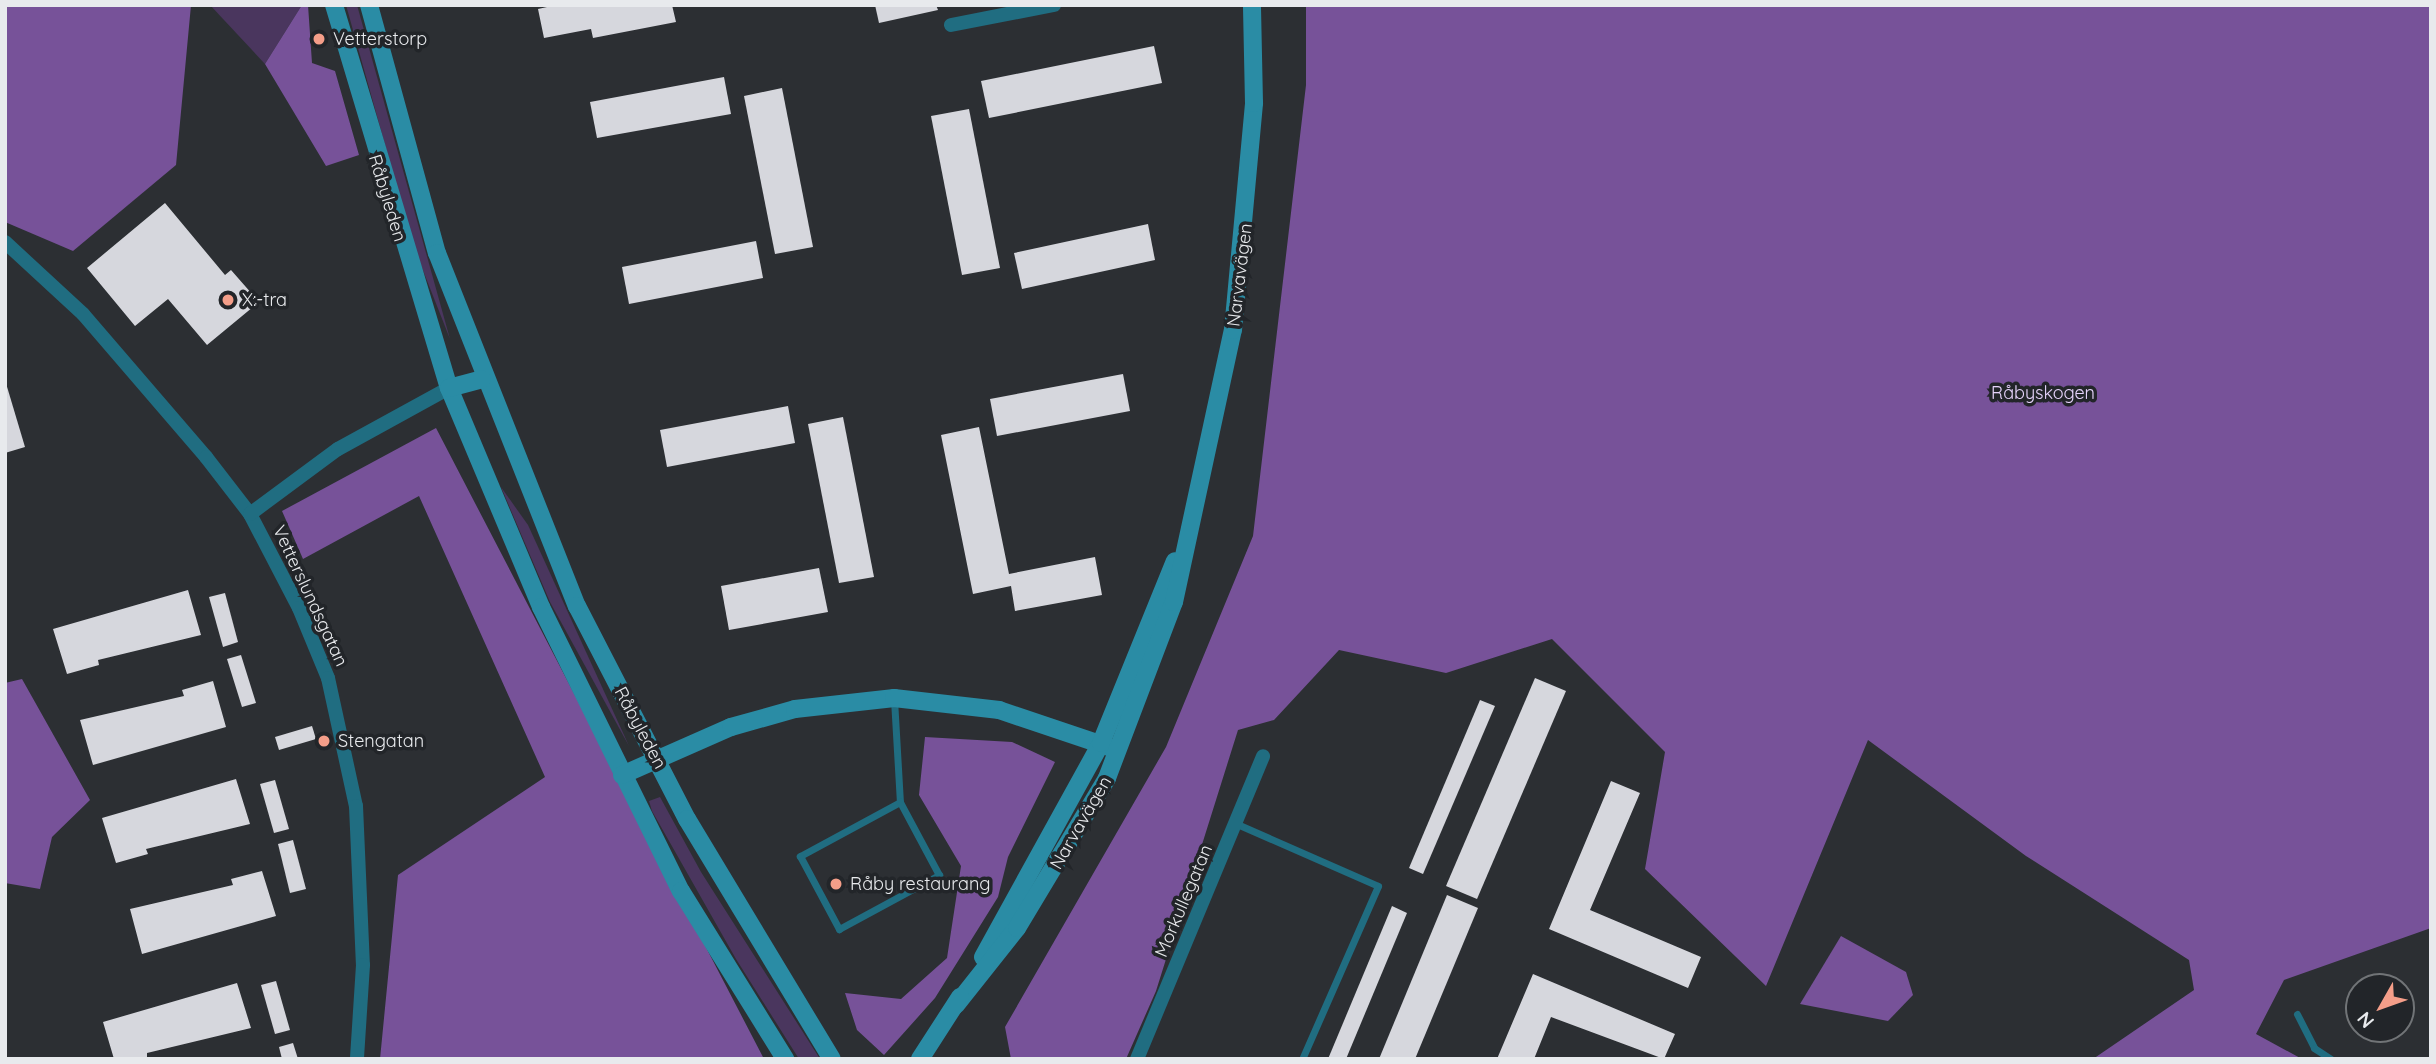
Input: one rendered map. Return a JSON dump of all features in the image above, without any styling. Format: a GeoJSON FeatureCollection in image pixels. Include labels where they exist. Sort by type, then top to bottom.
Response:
{"type":"FeatureCollection","features":[{"type":"Feature","properties":{"kind":"main road","name":"Råbyleden"},"geometry":{"type":"LineString","coordinates":[[334,5],[449,388],[541,607],[681,891],[785,1059]]}},
{"type":"Feature","properties":{"kind":"main road","name":"Råbyleden"},"geometry":{"type":"LineString","coordinates":[[369,5],[407,159],[482,379],[577,606],[687,819],[832,1059]]}},
{"type":"Feature","properties":{"kind":"main road","name":"Narvavägen"},"geometry":{"type":"LineString","coordinates":[[919,1059],[956,1005],[1017,928],[1120,751],[1174,603],[1185,539],[1222,403],[1233,330],[1254,103],[1252,5]]}},
{"type":"Feature","properties":{"kind":"main road"},"geometry":{"type":"LineString","coordinates":[[449,388],[482,379]]}},
{"type":"Feature","properties":{"kind":"main road","name":"Narvavägen"},"geometry":{"type":"LineString","coordinates":[[956,1005],[1101,743],[1185,539]]}},
{"type":"Feature","properties":{"kind":"main road"},"geometry":{"type":"LineString","coordinates":[[622,775],[657,757],[795,709],[894,698],[999,710],[1120,751]]}},
{"type":"Feature","properties":{"kind":"street"},"geometry":{"type":"LineString","coordinates":[[951,26],[1054,5]]}},
{"type":"Feature","properties":{"kind":"street","name":"Vetterslundsgatan"},"geometry":{"type":"LineString","coordinates":[[5,242],[128,364],[250,514],[328,678],[356,806],[363,965],[357,1059]]}},
{"type":"Feature","properties":{"kind":"street"},"geometry":{"type":"LineString","coordinates":[[250,514],[338,449],[449,388]]}},
{"type":"Feature","properties":{"kind":"street","name":"Morkullegatan"},"geometry":{"type":"LineString","coordinates":[[1137,1059],[1237,824],[1263,756]]}},
{"type":"Feature","properties":{"kind":"lane"},"geometry":{"type":"LineString","coordinates":[[894,698],[900,802],[939,875],[839,929],[800,856],[900,802]]}},
{"type":"Feature","properties":{"kind":"lane"},"geometry":{"type":"LineString","coordinates":[[1237,824],[1378,886],[1302,1059]]}},
{"type":"Feature","properties":{"kind":"lane"},"geometry":{"type":"LineString","coordinates":[[2297,1014],[2314,1048],[2331,1059]]}},
{"type":"Feature","properties":{"kind":"shaded area"},"geometry":{"type":"Polygon","coordinates":[[[210,5],[302,5],[265,64],[210,5]]]}},
{"type":"Feature","properties":{"kind":"shaded area"},"geometry":{"type":"Polygon","coordinates":[[[346,5],[357,5],[450,339],[413,245],[346,5]]]}},
{"type":"Feature","properties":{"kind":"shaded area"},"geometry":{"type":"Polygon","coordinates":[[[501,487],[528,525],[629,746],[550,602],[501,487]]]}},
{"type":"Feature","properties":{"kind":"shaded area"},"geometry":{"type":"Polygon","coordinates":[[[660,797],[701,872],[820,1059],[799,1059],[736,959],[652,811],[649,801],[660,797]]]}},
{"type":"Feature","properties":{"kind":"green space"},"geometry":{"type":"Polygon","coordinates":[[[5,5],[191,5],[176,165],[73,251],[5,222],[5,5]]]}},
{"type":"Feature","properties":{"kind":"green space"},"geometry":{"type":"Polygon","coordinates":[[[302,5],[308,5],[312,63],[335,71],[359,155],[326,166],[265,64],[302,5]]]}},
{"type":"Feature","properties":{"kind":"green space","name":"Råbyskogen"},"geometry":{"type":"Polygon","coordinates":[[[1306,5],[2431,5],[2431,928],[2284,980],[2256,1034],[2302,1059],[2093,1059],[2194,990],[2189,960],[2026,856],[1868,740],[1766,986],[1645,869],[1665,752],[1552,639],[1446,673],[1339,650],[1274,720],[1238,730],[1156,991],[1126,1059],[1011,1059],[1005,1027],[1166,747],[1253,536],[1306,85],[1306,5]]]}},
{"type":"Feature","properties":{"kind":"green space"},"geometry":{"type":"Polygon","coordinates":[[[436,428],[764,1059],[380,1059],[398,875],[545,777],[419,496],[303,559],[282,511],[436,428]]]}},
{"type":"Feature","properties":{"kind":"green space"},"geometry":{"type":"Polygon","coordinates":[[[22,679],[90,800],[52,837],[40,889],[5,883],[5,683],[22,679]]]}},
{"type":"Feature","properties":{"kind":"green space"},"geometry":{"type":"Polygon","coordinates":[[[925,737],[1012,742],[1055,762],[1008,857],[998,897],[935,998],[884,1055],[857,1030],[845,993],[901,999],[947,958],[961,866],[919,795],[925,737]]]}},
{"type":"Feature","properties":{"kind":"green space"},"geometry":{"type":"Polygon","coordinates":[[[1841,936],[1906,972],[1913,995],[1888,1021],[1800,1004],[1841,936]]]}},
{"type":"Feature","properties":{"kind":"building"},"geometry":{"type":"Polygon","coordinates":[[[556,5],[672,5],[676,22],[593,38],[591,29],[544,38],[538,9],[556,5]]]}},
{"type":"Feature","properties":{"kind":"building"},"geometry":{"type":"Polygon","coordinates":[[[875,5],[936,5],[938,10],[879,23],[875,5]]]}},
{"type":"Feature","properties":{"kind":"building"},"geometry":{"type":"Polygon","coordinates":[[[1154,46],[1162,83],[989,118],[981,81],[1154,46]]]}},
{"type":"Feature","properties":{"kind":"building"},"geometry":{"type":"Polygon","coordinates":[[[724,77],[731,114],[597,138],[590,102],[724,77]]]}},
{"type":"Feature","properties":{"kind":"building"},"geometry":{"type":"Polygon","coordinates":[[[782,88],[813,247],[775,254],[744,96],[782,88]]]}},
{"type":"Feature","properties":{"kind":"building"},"geometry":{"type":"Polygon","coordinates":[[[969,109],[1000,268],[962,275],[931,116],[969,109]]]}},
{"type":"Feature","properties":{"kind":"building"},"geometry":{"type":"Polygon","coordinates":[[[165,203],[225,275],[231,270],[259,302],[207,345],[168,299],[135,326],[87,268],[165,203]]]}},
{"type":"Feature","properties":{"kind":"building"},"geometry":{"type":"Polygon","coordinates":[[[1148,224],[1155,260],[1022,289],[1014,253],[1148,224]]]}},
{"type":"Feature","properties":{"kind":"building"},"geometry":{"type":"Polygon","coordinates":[[[756,241],[763,278],[629,304],[622,267],[756,241]]]}},
{"type":"Feature","properties":{"kind":"building"},"geometry":{"type":"Polygon","coordinates":[[[1123,374],[1130,411],[997,436],[990,399],[1123,374]]]}},
{"type":"Feature","properties":{"kind":"building"},"geometry":{"type":"Polygon","coordinates":[[[5,380],[25,447],[5,453],[5,380]]]}},
{"type":"Feature","properties":{"kind":"building"},"geometry":{"type":"Polygon","coordinates":[[[788,406],[795,443],[667,467],[660,430],[788,406]]]}},
{"type":"Feature","properties":{"kind":"building"},"geometry":{"type":"Polygon","coordinates":[[[843,417],[874,577],[839,583],[808,424],[843,417]]]}},
{"type":"Feature","properties":{"kind":"building"},"geometry":{"type":"Polygon","coordinates":[[[979,427],[1009,574],[1095,557],[1102,595],[1015,611],[1011,586],[973,594],[941,435],[979,427]]]}},
{"type":"Feature","properties":{"kind":"building"},"geometry":{"type":"Polygon","coordinates":[[[819,568],[828,612],[729,630],[721,586],[819,568]]]}},
{"type":"Feature","properties":{"kind":"building"},"geometry":{"type":"Polygon","coordinates":[[[188,590],[201,635],[98,660],[99,665],[67,674],[53,629],[188,590]]]}},
{"type":"Feature","properties":{"kind":"building"},"geometry":{"type":"Polygon","coordinates":[[[225,593],[238,642],[223,647],[209,597],[225,593]]]}},
{"type":"Feature","properties":{"kind":"building"},"geometry":{"type":"Polygon","coordinates":[[[241,655],[256,703],[242,707],[227,659],[241,655]]]}},
{"type":"Feature","properties":{"kind":"building"},"geometry":{"type":"Polygon","coordinates":[[[1535,678],[1566,691],[1477,899],[1446,886],[1535,678]]]}},
{"type":"Feature","properties":{"kind":"building"},"geometry":{"type":"Polygon","coordinates":[[[213,681],[226,727],[93,765],[80,720],[184,696],[182,690],[213,681]]]}},
{"type":"Feature","properties":{"kind":"building"},"geometry":{"type":"Polygon","coordinates":[[[1480,700],[1495,706],[1423,874],[1409,868],[1480,700]]]}},
{"type":"Feature","properties":{"kind":"building"},"geometry":{"type":"Polygon","coordinates":[[[312,726],[316,739],[279,750],[275,737],[312,726]]]}},
{"type":"Feature","properties":{"kind":"building"},"geometry":{"type":"Polygon","coordinates":[[[236,779],[250,824],[146,849],[148,854],[116,863],[102,818],[236,779]]]}},
{"type":"Feature","properties":{"kind":"building"},"geometry":{"type":"Polygon","coordinates":[[[275,780],[289,829],[274,833],[260,784],[275,780]]]}},
{"type":"Feature","properties":{"kind":"building"},"geometry":{"type":"Polygon","coordinates":[[[1611,781],[1640,793],[1590,910],[1701,957],[1688,988],[1549,929],[1611,781]]]}},
{"type":"Feature","properties":{"kind":"building"},"geometry":{"type":"Polygon","coordinates":[[[293,840],[306,889],[290,893],[278,844],[293,840]]]}},
{"type":"Feature","properties":{"kind":"building"},"geometry":{"type":"Polygon","coordinates":[[[262,871],[276,916],[142,954],[130,909],[233,885],[231,879],[262,871]]]}},
{"type":"Feature","properties":{"kind":"building"},"geometry":{"type":"Polygon","coordinates":[[[1447,895],[1478,908],[1415,1059],[1379,1059],[1447,895]]]}},
{"type":"Feature","properties":{"kind":"building"},"geometry":{"type":"Polygon","coordinates":[[[1392,906],[1407,913],[1346,1059],[1328,1059],[1392,906]]]}},
{"type":"Feature","properties":{"kind":"building"},"geometry":{"type":"Polygon","coordinates":[[[1533,974],[1675,1034],[1664,1059],[1551,1017],[1534,1059],[1497,1059],[1533,974]]]}},
{"type":"Feature","properties":{"kind":"building"},"geometry":{"type":"Polygon","coordinates":[[[276,981],[290,1030],[275,1034],[261,985],[276,981]]]}},
{"type":"Feature","properties":{"kind":"building"},"geometry":{"type":"Polygon","coordinates":[[[237,983],[251,1028],[147,1053],[147,1059],[114,1059],[103,1022],[237,983]]]}},
{"type":"Feature","properties":{"kind":"building"},"geometry":{"type":"Polygon","coordinates":[[[293,1043],[298,1059],[282,1059],[279,1047],[293,1043]]]}},
{"type":"Feature","properties":{"kind":"place","name":"Vetterstorp"},"geometry":{"type":"Point","coordinates":[319,39]}},
{"type":"Feature","properties":{"kind":"place","name":"X:-tra"},"geometry":{"type":"Point","coordinates":[228,300]}},
{"type":"Feature","properties":{"kind":"place","name":"Stengatan"},"geometry":{"type":"Point","coordinates":[324,741]}},
{"type":"Feature","properties":{"kind":"place","name":"Råby restaurang"},"geometry":{"type":"Point","coordinates":[836,884]}}]}
